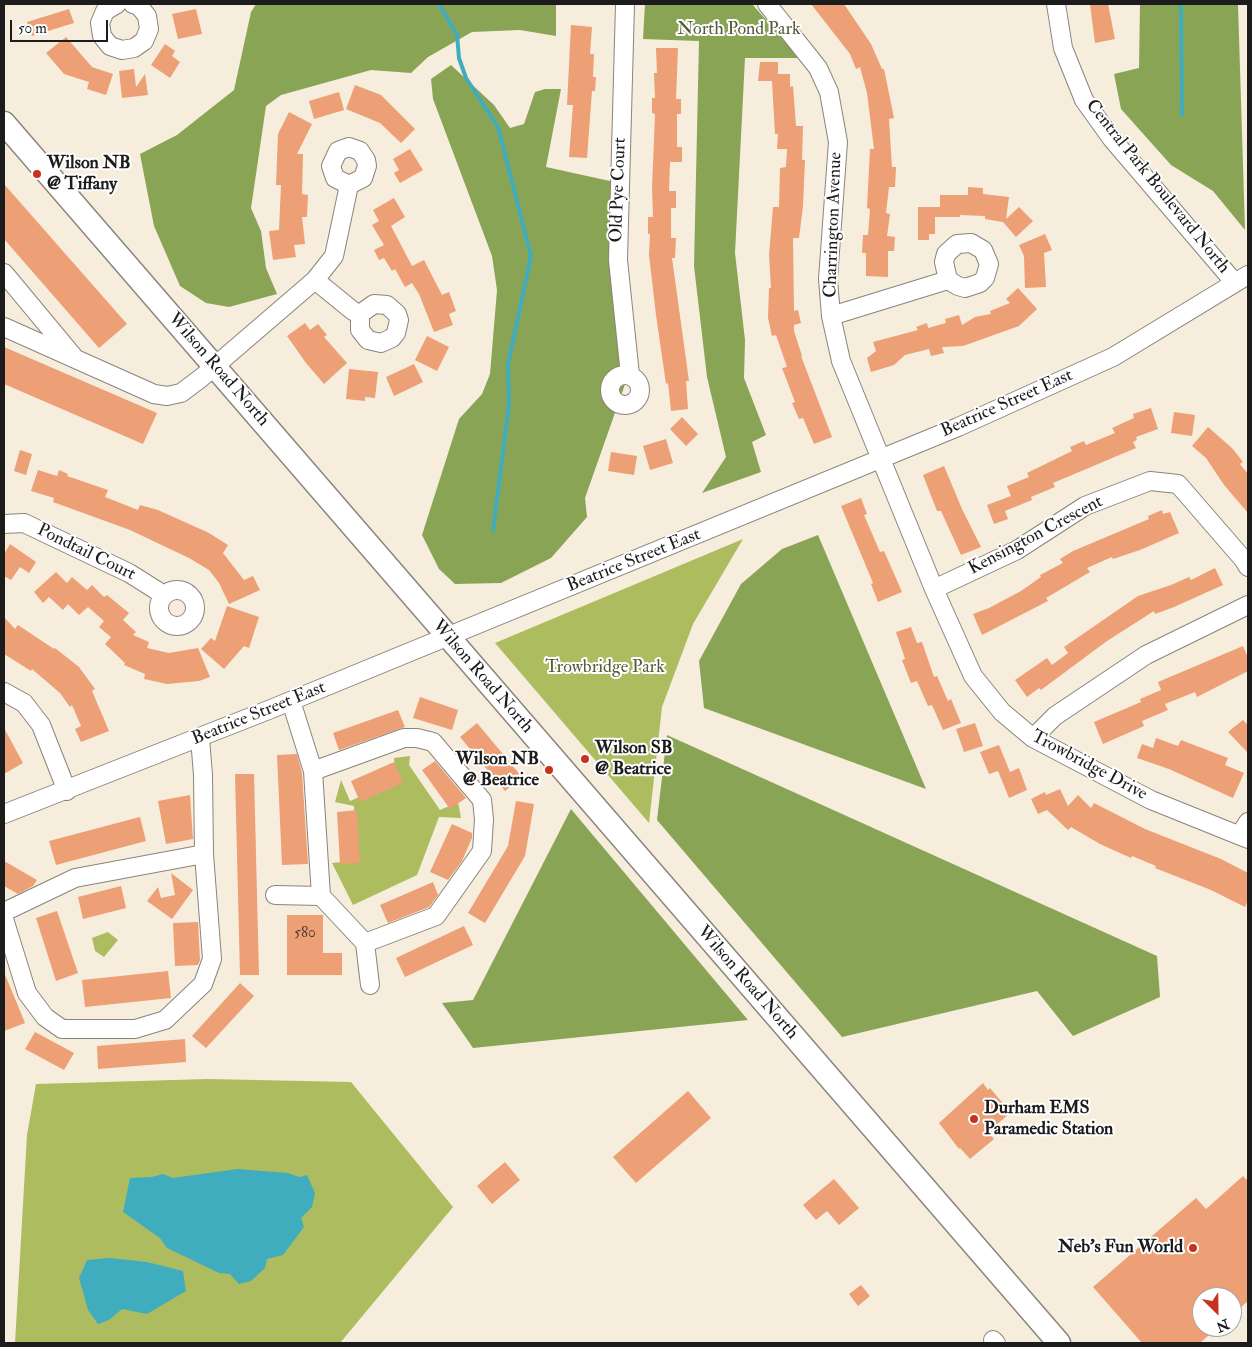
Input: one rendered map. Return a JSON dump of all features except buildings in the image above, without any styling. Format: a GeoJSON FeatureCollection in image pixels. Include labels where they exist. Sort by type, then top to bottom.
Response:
{"type":"FeatureCollection","features":[{"type":"Feature","properties":{"kind":"main road","name":"Wilson Road North"},"geometry":{"type":"LineString","coordinates":[[4,123],[1059,1343]]}},
{"type":"Feature","properties":{"kind":"street"},"geometry":{"type":"LineString","coordinates":[[117,4],[105,11],[100,23],[102,36],[110,46],[122,50],[134,48],[144,41],[149,29],[147,16],[139,6],[133,4]]}},
{"type":"Feature","properties":{"kind":"street","name":"Old Pye Court"},"geometry":{"type":"LineString","coordinates":[[624,4],[618,260],[630,375]]}},
{"type":"Feature","properties":{"kind":"street","name":"Charrington Avenue"},"geometry":{"type":"LineString","coordinates":[[767,4],[818,68],[830,92],[838,142],[828,280],[831,316],[841,361],[881,459]]}},
{"type":"Feature","properties":{"kind":"street","name":"Central Park Boulevard North"},"geometry":{"type":"LineString","coordinates":[[1056,4],[1063,48],[1084,100],[1112,139],[1242,279]]}},
{"type":"Feature","properties":{"kind":"street"},"geometry":{"type":"LineString","coordinates":[[4,327],[76,361],[154,394],[167,396],[181,393],[315,280],[334,256],[350,185]]}},
{"type":"Feature","properties":{"kind":"street"},"geometry":{"type":"LineString","coordinates":[[4,273],[76,361]]}},
{"type":"Feature","properties":{"kind":"street","name":"Beatrice Street East"},"geometry":{"type":"LineString","coordinates":[[4,814],[200,738],[881,459],[1113,356],[1242,279]]}},
{"type":"Feature","properties":{"kind":"street"},"geometry":{"type":"LineString","coordinates":[[315,280],[353,311],[360,314]]}},
{"type":"Feature","properties":{"kind":"street"},"geometry":{"type":"LineString","coordinates":[[831,316],[948,280]]}},
{"type":"Feature","properties":{"kind":"street","name":"Trowbridge Drive"},"geometry":{"type":"LineString","coordinates":[[881,459],[934,589],[973,676],[1002,712],[1032,738],[1151,800],[1245,832]]}},
{"type":"Feature","properties":{"kind":"street","name":"Kensington Crescent"},"geometry":{"type":"LineString","coordinates":[[934,589],[1017,550],[1085,506],[1150,481],[1178,484],[1248,567]]}},
{"type":"Feature","properties":{"kind":"street","name":"Pondtail Court"},"geometry":{"type":"LineString","coordinates":[[4,524],[24,523],[129,573],[164,595]]}},
{"type":"Feature","properties":{"kind":"street"},"geometry":{"type":"LineString","coordinates":[[1032,738],[1055,716],[1146,656],[1248,605]]}},
{"type":"Feature","properties":{"kind":"street"},"geometry":{"type":"LineString","coordinates":[[4,692],[24,703],[41,726],[67,791]]}},
{"type":"Feature","properties":{"kind":"street"},"geometry":{"type":"LineString","coordinates":[[291,701],[313,771],[321,896],[365,943],[370,985]]}},
{"type":"Feature","properties":{"kind":"street"},"geometry":{"type":"LineString","coordinates":[[4,919],[27,993],[45,1017],[62,1029],[135,1029],[165,1020],[203,984],[212,960],[204,854],[203,775],[200,738]]}},
{"type":"Feature","properties":{"kind":"street"},"geometry":{"type":"LineString","coordinates":[[313,771],[404,738],[417,738],[433,742],[482,800],[484,819],[482,852],[436,916],[365,943]]}},
{"type":"Feature","properties":{"kind":"street"},"geometry":{"type":"LineString","coordinates":[[4,912],[75,878],[204,854]]}},
{"type":"Feature","properties":{"kind":"street"},"geometry":{"type":"LineString","coordinates":[[275,895],[321,896]]}},
{"type":"Feature","properties":{"kind":"green space"},"geometry":{"type":"Polygon","coordinates":[[[256,4],[556,4],[556,36],[520,30],[472,32],[428,57],[411,73],[371,70],[281,95],[266,106],[251,208],[261,231],[266,268],[277,294],[229,307],[206,303],[180,286],[154,226],[140,154],[177,135],[234,90],[251,12],[256,4]]]}},
{"type":"Feature","properties":{"kind":"green space","name":"North Pond Park"},"geometry":{"type":"Polygon","coordinates":[[[645,4],[752,4],[800,58],[745,58],[735,253],[745,340],[744,378],[766,435],[752,442],[761,472],[702,493],[726,457],[707,377],[694,266],[699,41],[643,39],[645,4]]]}},
{"type":"Feature","properties":{"kind":"green space"},"geometry":{"type":"Polygon","coordinates":[[[1140,4],[1238,4],[1245,230],[1213,191],[1171,165],[1121,109],[1114,74],[1139,68],[1140,4]]]}},
{"type":"Feature","properties":{"kind":"green space"},"geometry":{"type":"Polygon","coordinates":[[[451,65],[494,105],[510,128],[524,124],[535,92],[545,89],[561,89],[546,167],[619,183],[629,373],[585,498],[587,517],[551,558],[501,583],[455,584],[439,569],[422,535],[459,419],[482,394],[490,374],[497,290],[492,256],[433,99],[431,79],[451,65]]]}},
{"type":"Feature","properties":{"kind":"green space"},"geometry":{"type":"Polygon","coordinates":[[[818,535],[926,789],[704,708],[699,661],[741,584],[782,549],[818,535]]]}},
{"type":"Feature","properties":{"kind":"green space","name":"Trowbridge Park"},"geometry":{"type":"Polygon","coordinates":[[[743,539],[693,624],[662,707],[649,823],[495,643],[743,539]]]}},
{"type":"Feature","properties":{"kind":"green space"},"geometry":{"type":"Polygon","coordinates":[[[667,735],[1157,956],[1160,997],[1073,1036],[1037,991],[842,1037],[657,820],[667,735]]]}},
{"type":"Feature","properties":{"kind":"green space"},"geometry":{"type":"Polygon","coordinates":[[[410,756],[409,765],[440,810],[458,802],[461,818],[439,817],[417,875],[353,905],[332,863],[353,861],[354,806],[335,802],[341,780],[350,801],[396,781],[394,758],[410,756]]]}},
{"type":"Feature","properties":{"kind":"green space"},"geometry":{"type":"Polygon","coordinates":[[[571,809],[748,1020],[473,1048],[442,1003],[473,1000],[571,809]]]}},
{"type":"Feature","properties":{"kind":"green space"},"geometry":{"type":"Polygon","coordinates":[[[108,932],[118,940],[104,957],[95,951],[92,938],[108,932]]]}},
{"type":"Feature","properties":{"kind":"green space"},"geometry":{"type":"Polygon","coordinates":[[[208,1079],[351,1082],[453,1207],[340,1343],[15,1343],[27,1135],[36,1084],[208,1079]]]}},
{"type":"Feature","properties":{"kind":"water"},"geometry":{"type":"Polygon","coordinates":[[[237,1169],[288,1173],[299,1177],[307,1175],[315,1193],[312,1207],[301,1218],[304,1227],[283,1255],[267,1259],[265,1268],[251,1281],[239,1284],[230,1274],[219,1273],[167,1248],[160,1238],[123,1212],[130,1178],[152,1177],[163,1174],[173,1178],[237,1169]]]}},
{"type":"Feature","properties":{"kind":"water"},"geometry":{"type":"Polygon","coordinates":[[[110,1258],[147,1262],[183,1271],[186,1291],[147,1314],[122,1309],[109,1320],[98,1324],[88,1310],[79,1278],[87,1260],[110,1258]]]}},
{"type":"Feature","properties":{"kind":"waterway"},"geometry":{"type":"LineString","coordinates":[[439,4],[457,35],[459,58],[466,78],[498,127],[531,256],[508,365],[509,405],[493,530]]}},
{"type":"Feature","properties":{"kind":"waterway"},"geometry":{"type":"LineString","coordinates":[[1181,4],[1182,115]]}},
{"type":"Feature","properties":{"kind":"place","name":"Wilson NB @ Tiffany"},"geometry":{"type":"Point","coordinates":[37,174]}},
{"type":"Feature","properties":{"kind":"place","name":"Wilson SB @ Beatrice"},"geometry":{"type":"Point","coordinates":[585,759]}},
{"type":"Feature","properties":{"kind":"place","name":"Wilson NB @ Beatrice"},"geometry":{"type":"Point","coordinates":[549,770]}},
{"type":"Feature","properties":{"kind":"place","name":"Durham EMS Paramedic Station"},"geometry":{"type":"Point","coordinates":[974,1119]}},
{"type":"Feature","properties":{"kind":"place","name":"Neb's Fun World"},"geometry":{"type":"Point","coordinates":[1193,1248]}}]}
